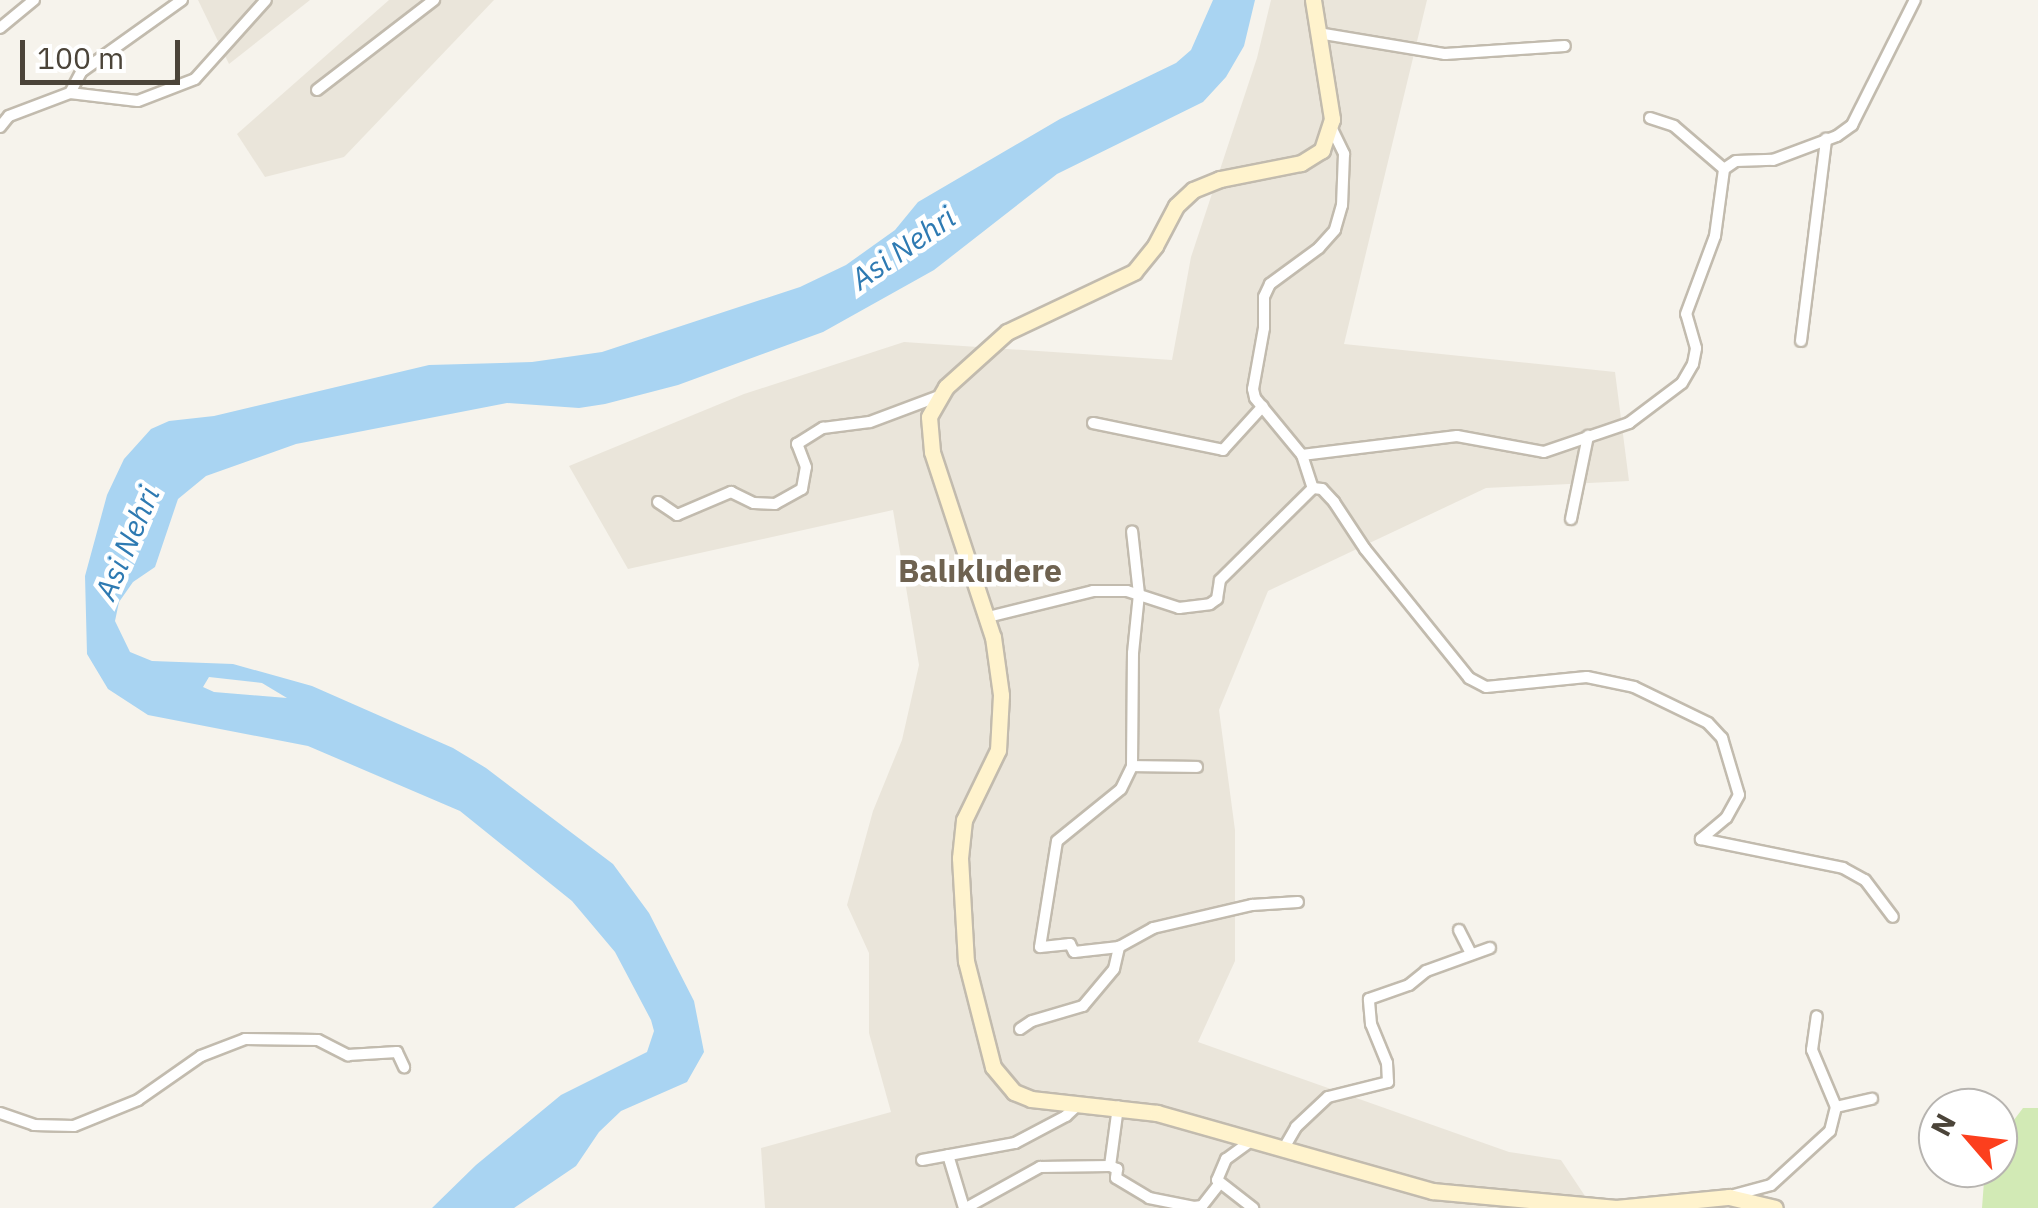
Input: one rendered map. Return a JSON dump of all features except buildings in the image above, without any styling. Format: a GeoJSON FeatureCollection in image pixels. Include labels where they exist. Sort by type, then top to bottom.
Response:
{"type":"FeatureCollection","features":[{"type":"Feature","properties":{"kind":"main road"},"geometry":{"type":"LineString","coordinates":[[1313,0],[1332,129],[1322,150],[1301,163],[1220,179],[1193,190],[1176,206],[1155,246],[1134,272],[1099,292],[1007,332],[940,396],[929,417],[928,438],[988,617],[998,667],[998,750],[969,808],[961,837],[966,961],[993,1067],[1020,1096],[1157,1113],[1453,1195],[1616,1208],[1729,1197],[1775,1208]]}},
{"type":"Feature","properties":{"kind":"street"},"geometry":{"type":"LineString","coordinates":[[0,28],[34,0]]}},
{"type":"Feature","properties":{"kind":"street"},"geometry":{"type":"LineString","coordinates":[[70,93],[81,72],[182,0]]}},
{"type":"Feature","properties":{"kind":"street"},"geometry":{"type":"LineString","coordinates":[[0,126],[10,116],[70,93],[138,101],[195,79],[266,0]]}},
{"type":"Feature","properties":{"kind":"street"},"geometry":{"type":"LineString","coordinates":[[317,90],[434,0]]}},
{"type":"Feature","properties":{"kind":"street"},"geometry":{"type":"LineString","coordinates":[[1302,455],[1457,436],[1544,452],[1628,424],[1682,382],[1693,364],[1696,348],[1686,314],[1715,236],[1724,170],[1736,162],[1773,160],[1852,124],[1915,0]]}},
{"type":"Feature","properties":{"kind":"street"},"geometry":{"type":"LineString","coordinates":[[1318,34],[1445,54],[1566,46]]}},
{"type":"Feature","properties":{"kind":"street"},"geometry":{"type":"LineString","coordinates":[[1650,118],[1674,126],[1724,170]]}},
{"type":"Feature","properties":{"kind":"street"},"geometry":{"type":"LineString","coordinates":[[1313,488],[1302,455],[1253,389],[1264,328],[1264,297],[1270,284],[1335,230],[1342,206],[1344,154],[1332,129]]}},
{"type":"Feature","properties":{"kind":"street"},"geometry":{"type":"LineString","coordinates":[[1801,341],[1826,138]]}},
{"type":"Feature","properties":{"kind":"street"},"geometry":{"type":"LineString","coordinates":[[658,502],[676,516],[731,492],[754,503],[776,504],[802,490],[806,467],[798,444],[823,428],[870,422],[940,396]]}},
{"type":"Feature","properties":{"kind":"street"},"geometry":{"type":"LineString","coordinates":[[1093,423],[1223,450],[1263,406]]}},
{"type":"Feature","properties":{"kind":"street"},"geometry":{"type":"LineString","coordinates":[[1572,519],[1588,436]]}},
{"type":"Feature","properties":{"kind":"street"},"geometry":{"type":"LineString","coordinates":[[988,617],[1071,593],[1140,594],[1179,608],[1210,604],[1217,599],[1220,580],[1313,488]]}},
{"type":"Feature","properties":{"kind":"street"},"geometry":{"type":"LineString","coordinates":[[1313,488],[1322,489],[1334,502],[1365,549],[1469,678],[1486,686],[1587,677],[1634,687],[1708,723],[1722,738],[1739,794],[1726,818],[1701,838],[1843,868],[1865,880],[1893,918]]}},
{"type":"Feature","properties":{"kind":"street"},"geometry":{"type":"LineString","coordinates":[[1132,532],[1140,594],[1132,654],[1132,766],[1121,788],[1057,841],[1040,947],[1070,944],[1074,952],[1119,948],[1178,920],[1298,902]]}},
{"type":"Feature","properties":{"kind":"street"},"geometry":{"type":"LineString","coordinates":[[1132,766],[1197,767]]}},
{"type":"Feature","properties":{"kind":"street"},"geometry":{"type":"LineString","coordinates":[[1460,930],[1470,954]]}},
{"type":"Feature","properties":{"kind":"street"},"geometry":{"type":"LineString","coordinates":[[1020,1029],[1032,1020],[1083,1006],[1114,969],[1119,948]]}},
{"type":"Feature","properties":{"kind":"street"},"geometry":{"type":"LineString","coordinates":[[1284,1148],[1296,1127],[1328,1097],[1388,1082],[1387,1063],[1371,1024],[1369,998],[1410,985],[1426,971],[1490,948]]}},
{"type":"Feature","properties":{"kind":"street"},"geometry":{"type":"LineString","coordinates":[[1729,1197],[1771,1185],[1830,1131],[1836,1107],[1812,1050],[1817,1016]]}},
{"type":"Feature","properties":{"kind":"street"},"geometry":{"type":"LineString","coordinates":[[0,1113],[34,1126],[74,1126],[138,1100],[201,1056],[245,1039],[318,1040],[348,1054],[397,1052],[404,1066]]}},
{"type":"Feature","properties":{"kind":"street"},"geometry":{"type":"LineString","coordinates":[[1836,1107],[1872,1099]]}},
{"type":"Feature","properties":{"kind":"street"},"geometry":{"type":"LineString","coordinates":[[922,1160],[1015,1143],[1066,1116],[1078,1105]]}},
{"type":"Feature","properties":{"kind":"street"},"geometry":{"type":"LineString","coordinates":[[1110,1166],[1118,1107]]}},
{"type":"Feature","properties":{"kind":"street"},"geometry":{"type":"LineString","coordinates":[[948,1155],[965,1208],[1040,1166],[1110,1166],[1116,1170],[1116,1178],[1146,1203],[1194,1207],[1202,1206],[1219,1184],[1226,1159],[1250,1141]]}},
{"type":"Feature","properties":{"kind":"street"},"geometry":{"type":"LineString","coordinates":[[1219,1184],[1253,1208]]}},
{"type":"Feature","properties":{"kind":"shaded area"},"geometry":{"type":"Polygon","coordinates":[[[198,0],[310,0],[229,64],[198,0]]]}},
{"type":"Feature","properties":{"kind":"shaded area"},"geometry":{"type":"Polygon","coordinates":[[[389,0],[494,0],[344,157],[265,177],[237,134],[389,0]]]}},
{"type":"Feature","properties":{"kind":"shaded area"},"geometry":{"type":"Polygon","coordinates":[[[1271,0],[1427,0],[1344,344],[1615,372],[1629,481],[1486,488],[1268,591],[1219,710],[1235,830],[1235,961],[1198,1042],[1509,1152],[1561,1160],[1593,1208],[765,1208],[761,1148],[891,1112],[869,1033],[869,953],[847,905],[873,811],[902,740],[919,665],[893,510],[628,569],[569,466],[744,394],[904,342],[1172,360],[1191,257],[1257,58],[1271,0]]]}},
{"type":"Feature","properties":{"kind":"green space"},"geometry":{"type":"Polygon","coordinates":[[[2023,1108],[2038,1108],[2038,1208],[1982,1208],[1984,1188],[2018,1188],[2018,1115],[2023,1108]]]}},
{"type":"Feature","properties":{"kind":"water","name":"Asi Nehri"},"geometry":{"type":"Polygon","coordinates":[[[1213,0],[1255,0],[1244,46],[1226,77],[1203,102],[1057,174],[934,270],[823,332],[678,385],[605,404],[579,408],[507,403],[296,444],[206,476],[178,499],[155,567],[133,582],[119,602],[115,621],[130,652],[152,661],[233,664],[312,686],[453,748],[486,768],[613,864],[649,913],[694,1001],[704,1052],[687,1082],[621,1111],[599,1132],[576,1166],[514,1208],[432,1208],[476,1165],[561,1095],[647,1052],[654,1031],[651,1020],[615,952],[572,901],[460,811],[308,746],[148,715],[108,689],[87,654],[85,576],[107,495],[124,459],[151,429],[169,421],[214,416],[429,365],[532,362],[602,352],[800,287],[846,265],[895,230],[918,202],[1060,119],[1176,63],[1191,50],[1213,0]],[[209,677],[203,687],[214,692],[287,698],[262,683],[209,677]]]}},
{"type":"Feature","properties":{"kind":"district","name":"Balıklıdere"},"geometry":{"type":"Point","coordinates":[980,570]}}]}
